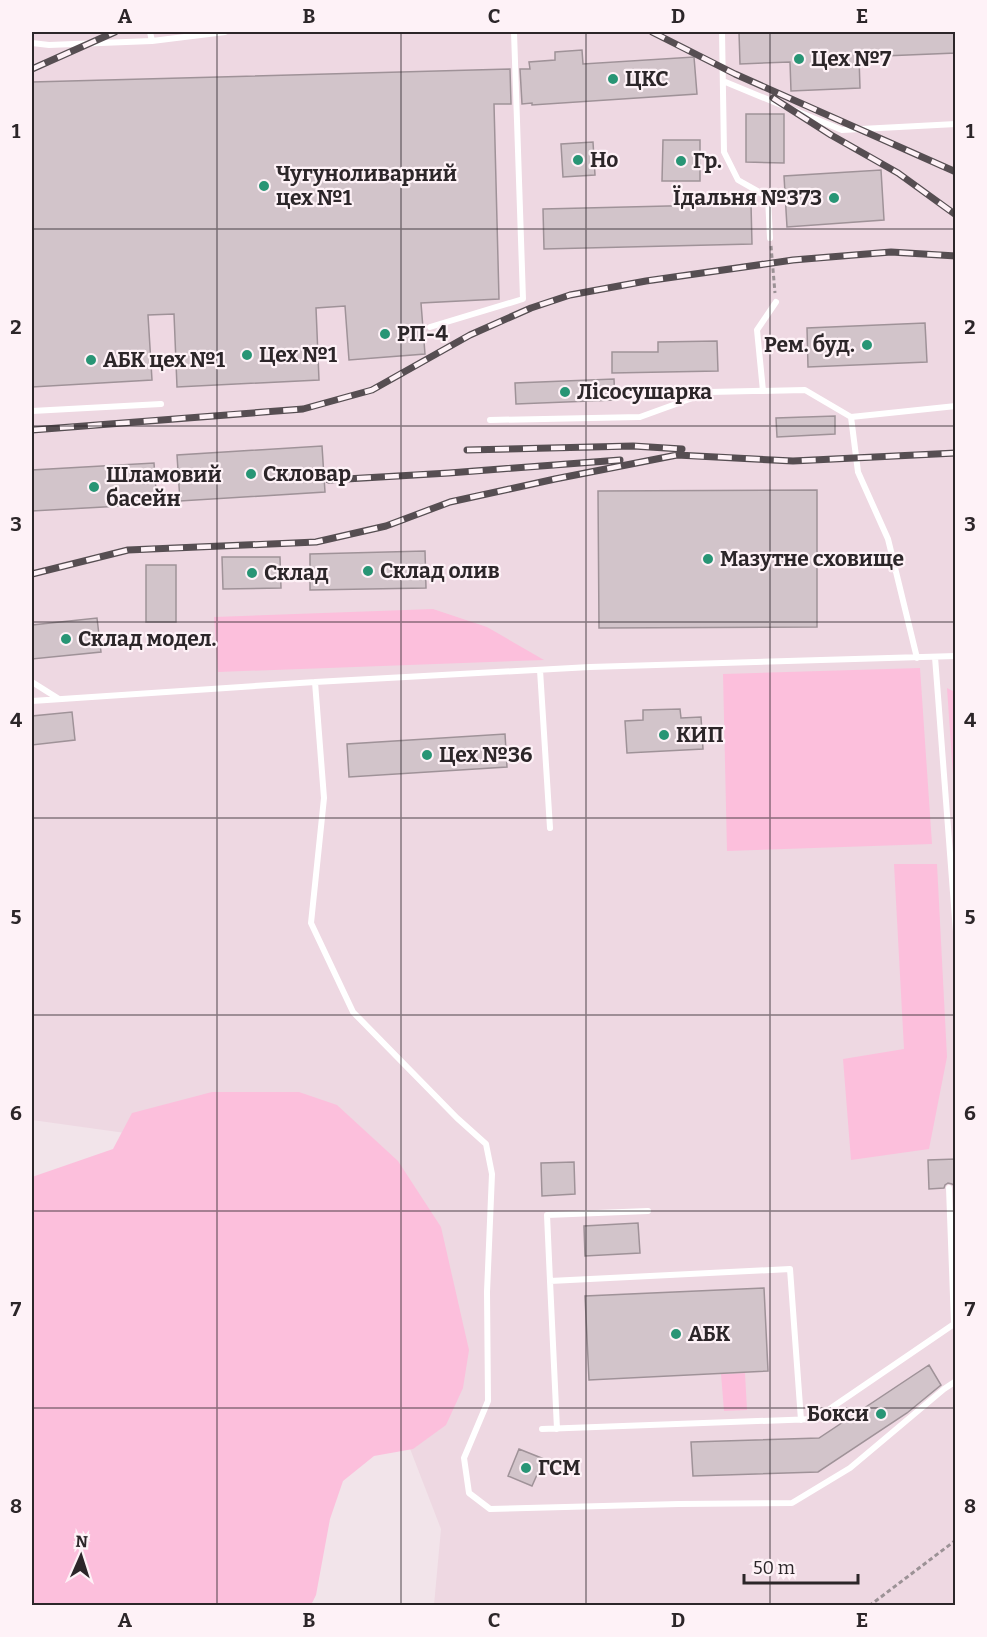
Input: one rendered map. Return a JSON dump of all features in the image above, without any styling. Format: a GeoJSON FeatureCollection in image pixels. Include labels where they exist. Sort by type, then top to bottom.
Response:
{"type":"FeatureCollection","features":[{"type":"Feature","properties":{"kind":"lane"},"geometry":{"type":"LineString","coordinates":[[150,32],[152,41]]}},
{"type":"Feature","properties":{"kind":"lane"},"geometry":{"type":"LineString","coordinates":[[32,43],[49,45],[152,41],[225,32]]}},
{"type":"Feature","properties":{"kind":"lane"},"geometry":{"type":"LineString","coordinates":[[430,327],[523,299],[514,32]]}},
{"type":"Feature","properties":{"kind":"lane"},"geometry":{"type":"LineString","coordinates":[[722,32],[724,152],[738,180],[768,196],[771,238]]}},
{"type":"Feature","properties":{"kind":"lane"},"geometry":{"type":"LineString","coordinates":[[723,81],[842,130],[956,124]]}},
{"type":"Feature","properties":{"kind":"lane"},"geometry":{"type":"LineString","coordinates":[[763,391],[757,330],[776,302]]}},
{"type":"Feature","properties":{"kind":"lane"},"geometry":{"type":"LineString","coordinates":[[490,420],[639,417],[709,392],[805,390],[851,417],[956,406]]}},
{"type":"Feature","properties":{"kind":"lane"},"geometry":{"type":"LineString","coordinates":[[32,411],[161,404]]}},
{"type":"Feature","properties":{"kind":"lane"},"geometry":{"type":"LineString","coordinates":[[851,417],[858,472],[888,539],[917,658]]}},
{"type":"Feature","properties":{"kind":"lane"},"geometry":{"type":"LineString","coordinates":[[32,701],[590,667],[956,656]]}},
{"type":"Feature","properties":{"kind":"lane"},"geometry":{"type":"LineString","coordinates":[[935,657],[956,932]]}},
{"type":"Feature","properties":{"kind":"lane"},"geometry":{"type":"LineString","coordinates":[[540,670],[549,828]]}},
{"type":"Feature","properties":{"kind":"lane"},"geometry":{"type":"LineString","coordinates":[[32,682],[58,699]]}},
{"type":"Feature","properties":{"kind":"lane"},"geometry":{"type":"LineString","coordinates":[[315,682],[324,798],[311,923],[353,1012],[457,1119],[486,1144],[492,1174],[487,1292],[488,1401],[464,1458],[469,1492],[490,1509],[792,1503],[850,1468],[956,1381]]}},
{"type":"Feature","properties":{"kind":"lane"},"geometry":{"type":"LineString","coordinates":[[542,1429],[815,1419],[955,1323],[949,1188]]}},
{"type":"Feature","properties":{"kind":"lane"},"geometry":{"type":"LineString","coordinates":[[557,1429],[547,1215],[648,1210]]}},
{"type":"Feature","properties":{"kind":"lane"},"geometry":{"type":"LineString","coordinates":[[550,1281],[790,1269],[801,1420]]}},
{"type":"Feature","properties":{"kind":"path"},"geometry":{"type":"LineString","coordinates":[[771,238],[776,302]]}},
{"type":"Feature","properties":{"kind":"path"},"geometry":{"type":"LineString","coordinates":[[869,1605],[956,1540]]}},
{"type":"Feature","properties":{"kind":"shaded area"},"geometry":{"type":"Polygon","coordinates":[[[32,32],[955,32],[955,1605],[434,1605],[441,1529],[336,1257],[154,1137],[32,1120],[32,32]]]}},
{"type":"Feature","properties":{"kind":"shaded area"},"geometry":{"type":"Polygon","coordinates":[[[433,609],[487,627],[544,660],[218,672],[214,617],[433,609]]]}},
{"type":"Feature","properties":{"kind":"shaded area"},"geometry":{"type":"Polygon","coordinates":[[[920,668],[932,844],[727,851],[723,674],[920,668]]]}},
{"type":"Feature","properties":{"kind":"shaded area"},"geometry":{"type":"Polygon","coordinates":[[[947,688],[955,692],[955,805],[947,688]]]}},
{"type":"Feature","properties":{"kind":"shaded area"},"geometry":{"type":"Polygon","coordinates":[[[894,864],[937,864],[947,1057],[929,1149],[851,1160],[843,1059],[904,1049],[894,864]]]}},
{"type":"Feature","properties":{"kind":"shaded area"},"geometry":{"type":"Polygon","coordinates":[[[212,1092],[299,1092],[337,1105],[398,1161],[441,1227],[469,1350],[463,1388],[446,1425],[413,1449],[374,1456],[343,1481],[330,1519],[316,1595],[311,1605],[32,1605],[32,1177],[113,1149],[132,1113],[212,1092]]]}},
{"type":"Feature","properties":{"kind":"shaded area"},"geometry":{"type":"Polygon","coordinates":[[[745,1373],[747,1410],[724,1411],[721,1374],[745,1373]]]}},
{"type":"Feature","properties":{"kind":"building","name":"Цех №7"},"geometry":{"type":"Polygon","coordinates":[[[739,32],[956,32],[956,53],[859,57],[860,88],[791,91],[790,62],[740,64],[739,32]]]}},
{"type":"Feature","properties":{"kind":"building","name":"ЦКС"},"geometry":{"type":"Polygon","coordinates":[[[582,50],[583,64],[694,57],[697,94],[522,104],[520,69],[530,69],[529,62],[555,60],[555,52],[582,50]]]}},
{"type":"Feature","properties":{"kind":"building","name":"Чугуноливарний цех №1"},"geometry":{"type":"Polygon","coordinates":[[[510,69],[511,104],[494,104],[499,299],[421,303],[425,354],[349,360],[345,306],[316,308],[319,380],[177,387],[174,314],[148,315],[152,380],[32,387],[32,82],[510,69]]]}},
{"type":"Feature","properties":{"kind":"building"},"geometry":{"type":"Polygon","coordinates":[[[746,114],[784,114],[784,163],[746,162],[746,114]]]}},
{"type":"Feature","properties":{"kind":"building","name":"Гр."},"geometry":{"type":"Polygon","coordinates":[[[663,140],[700,140],[700,181],[662,181],[663,140]]]}},
{"type":"Feature","properties":{"kind":"building","name":"Но"},"geometry":{"type":"Polygon","coordinates":[[[593,142],[595,175],[563,177],[561,144],[593,142]]]}},
{"type":"Feature","properties":{"kind":"building","name":"Їдальня №373"},"geometry":{"type":"Polygon","coordinates":[[[881,170],[884,220],[787,227],[784,176],[881,170]]]}},
{"type":"Feature","properties":{"kind":"building"},"geometry":{"type":"Polygon","coordinates":[[[751,204],[752,244],[544,249],[543,209],[751,204]]]}},
{"type":"Feature","properties":{"kind":"building","name":"Рем. буд."},"geometry":{"type":"Polygon","coordinates":[[[925,323],[927,362],[808,367],[807,328],[925,323]]]}},
{"type":"Feature","properties":{"kind":"building","name":"Лісосушарка"},"geometry":{"type":"Polygon","coordinates":[[[717,341],[718,371],[612,373],[612,352],[658,352],[658,342],[717,341]]]}},
{"type":"Feature","properties":{"kind":"building","name":"Лісосушарка"},"geometry":{"type":"Polygon","coordinates":[[[614,379],[615,400],[516,404],[515,383],[614,379]]]}},
{"type":"Feature","properties":{"kind":"building"},"geometry":{"type":"Polygon","coordinates":[[[835,416],[835,434],[777,437],[776,418],[835,416]]]}},
{"type":"Feature","properties":{"kind":"building","name":"Скловар"},"geometry":{"type":"Polygon","coordinates":[[[322,446],[325,492],[180,501],[177,455],[322,446]]]}},
{"type":"Feature","properties":{"kind":"building","name":"Шламовий басейн"},"geometry":{"type":"Polygon","coordinates":[[[154,463],[157,504],[32,511],[32,470],[154,463]]]}},
{"type":"Feature","properties":{"kind":"building","name":"Мазутне сховище"},"geometry":{"type":"Polygon","coordinates":[[[817,490],[817,627],[599,628],[598,491],[817,490]]]}},
{"type":"Feature","properties":{"kind":"building","name":"Склад олив"},"geometry":{"type":"Polygon","coordinates":[[[425,551],[426,588],[310,590],[310,554],[425,551]]]}},
{"type":"Feature","properties":{"kind":"building","name":"Склад"},"geometry":{"type":"Polygon","coordinates":[[[222,557],[280,557],[281,588],[223,589],[222,557]]]}},
{"type":"Feature","properties":{"kind":"building"},"geometry":{"type":"Polygon","coordinates":[[[146,565],[176,565],[176,622],[146,622],[146,565]]]}},
{"type":"Feature","properties":{"kind":"building","name":"Склад модел."},"geometry":{"type":"Polygon","coordinates":[[[97,618],[101,652],[32,659],[32,625],[97,618]]]}},
{"type":"Feature","properties":{"kind":"building","name":"КИП"},"geometry":{"type":"Polygon","coordinates":[[[680,709],[681,718],[701,717],[703,749],[627,753],[625,721],[643,720],[643,710],[680,709]]]}},
{"type":"Feature","properties":{"kind":"building"},"geometry":{"type":"Polygon","coordinates":[[[72,712],[75,740],[32,745],[32,716],[72,712]]]}},
{"type":"Feature","properties":{"kind":"building","name":"Цех №36"},"geometry":{"type":"Polygon","coordinates":[[[505,734],[507,767],[349,777],[347,744],[505,734]]]}},
{"type":"Feature","properties":{"kind":"building"},"geometry":{"type":"Polygon","coordinates":[[[956,1159],[956,1187],[948,1183],[944,1188],[929,1189],[928,1160],[956,1159]]]}},
{"type":"Feature","properties":{"kind":"building"},"geometry":{"type":"Polygon","coordinates":[[[574,1162],[575,1194],[542,1196],[541,1163],[574,1162]]]}},
{"type":"Feature","properties":{"kind":"building"},"geometry":{"type":"Polygon","coordinates":[[[638,1223],[640,1253],[585,1256],[584,1226],[638,1223]]]}},
{"type":"Feature","properties":{"kind":"building","name":"АБК"},"geometry":{"type":"Polygon","coordinates":[[[764,1288],[768,1371],[589,1380],[585,1296],[764,1288]]]}},
{"type":"Feature","properties":{"kind":"building"},"geometry":{"type":"Polygon","coordinates":[[[929,1365],[941,1385],[907,1413],[818,1472],[693,1476],[691,1442],[819,1438],[929,1365]]]}},
{"type":"Feature","properties":{"kind":"building","name":"ГСМ"},"geometry":{"type":"Polygon","coordinates":[[[519,1449],[544,1459],[532,1486],[508,1476],[519,1449]]]}},
{"type":"Feature","properties":{"kind":"railway"},"geometry":{"type":"LineString","coordinates":[[32,69],[115,32]]}},
{"type":"Feature","properties":{"kind":"railway"},"geometry":{"type":"LineString","coordinates":[[652,32],[735,74],[956,172]]}},
{"type":"Feature","properties":{"kind":"railway"},"geometry":{"type":"LineString","coordinates":[[773,98],[831,135],[898,173],[956,215]]}},
{"type":"Feature","properties":{"kind":"railway"},"geometry":{"type":"LineString","coordinates":[[32,430],[303,409],[372,390],[470,335],[531,308],[570,295],[646,281],[793,260],[891,252],[956,256]]}},
{"type":"Feature","properties":{"kind":"railway"},"geometry":{"type":"LineString","coordinates":[[467,450],[633,446],[682,449]]}},
{"type":"Feature","properties":{"kind":"railway"},"geometry":{"type":"LineString","coordinates":[[32,574],[128,550],[316,542],[386,526],[450,502],[677,455],[793,461],[956,453]]}},
{"type":"Feature","properties":{"kind":"railway"},"geometry":{"type":"LineString","coordinates":[[329,480],[620,460]]}},
{"type":"Feature","properties":{"kind":"place","name":"Цех №7"},"geometry":{"type":"Point","coordinates":[799,59]}},
{"type":"Feature","properties":{"kind":"place","name":"ЦКС"},"geometry":{"type":"Point","coordinates":[613,79]}},
{"type":"Feature","properties":{"kind":"place","name":"Но"},"geometry":{"type":"Point","coordinates":[578,160]}},
{"type":"Feature","properties":{"kind":"place","name":"Гр."},"geometry":{"type":"Point","coordinates":[681,161]}},
{"type":"Feature","properties":{"kind":"place","name":"Чугуноливарний цех №1"},"geometry":{"type":"Point","coordinates":[264,186]}},
{"type":"Feature","properties":{"kind":"place","name":"Їдальня №373"},"geometry":{"type":"Point","coordinates":[834,198]}},
{"type":"Feature","properties":{"kind":"place","name":"РП-4"},"geometry":{"type":"Point","coordinates":[385,334]}},
{"type":"Feature","properties":{"kind":"place","name":"Рем. буд."},"geometry":{"type":"Point","coordinates":[867,345]}},
{"type":"Feature","properties":{"kind":"place","name":"Цех №1"},"geometry":{"type":"Point","coordinates":[247,355]}},
{"type":"Feature","properties":{"kind":"place","name":"АБК цех №1"},"geometry":{"type":"Point","coordinates":[91,360]}},
{"type":"Feature","properties":{"kind":"place","name":"Лісосушарка"},"geometry":{"type":"Point","coordinates":[565,392]}},
{"type":"Feature","properties":{"kind":"place","name":"Скловар"},"geometry":{"type":"Point","coordinates":[251,474]}},
{"type":"Feature","properties":{"kind":"place","name":"Шламовий басейн"},"geometry":{"type":"Point","coordinates":[94,487]}},
{"type":"Feature","properties":{"kind":"place","name":"Мазутне сховище"},"geometry":{"type":"Point","coordinates":[708,559]}},
{"type":"Feature","properties":{"kind":"place","name":"Склад олив"},"geometry":{"type":"Point","coordinates":[368,571]}},
{"type":"Feature","properties":{"kind":"place","name":"Склад"},"geometry":{"type":"Point","coordinates":[252,573]}},
{"type":"Feature","properties":{"kind":"place","name":"Склад модел."},"geometry":{"type":"Point","coordinates":[66,639]}},
{"type":"Feature","properties":{"kind":"place","name":"КИП"},"geometry":{"type":"Point","coordinates":[664,735]}},
{"type":"Feature","properties":{"kind":"place","name":"Цех №36"},"geometry":{"type":"Point","coordinates":[427,755]}},
{"type":"Feature","properties":{"kind":"place","name":"АБК"},"geometry":{"type":"Point","coordinates":[676,1334]}},
{"type":"Feature","properties":{"kind":"place","name":"Бокси"},"geometry":{"type":"Point","coordinates":[881,1414]}},
{"type":"Feature","properties":{"kind":"place","name":"ГСМ"},"geometry":{"type":"Point","coordinates":[526,1468]}}]}
